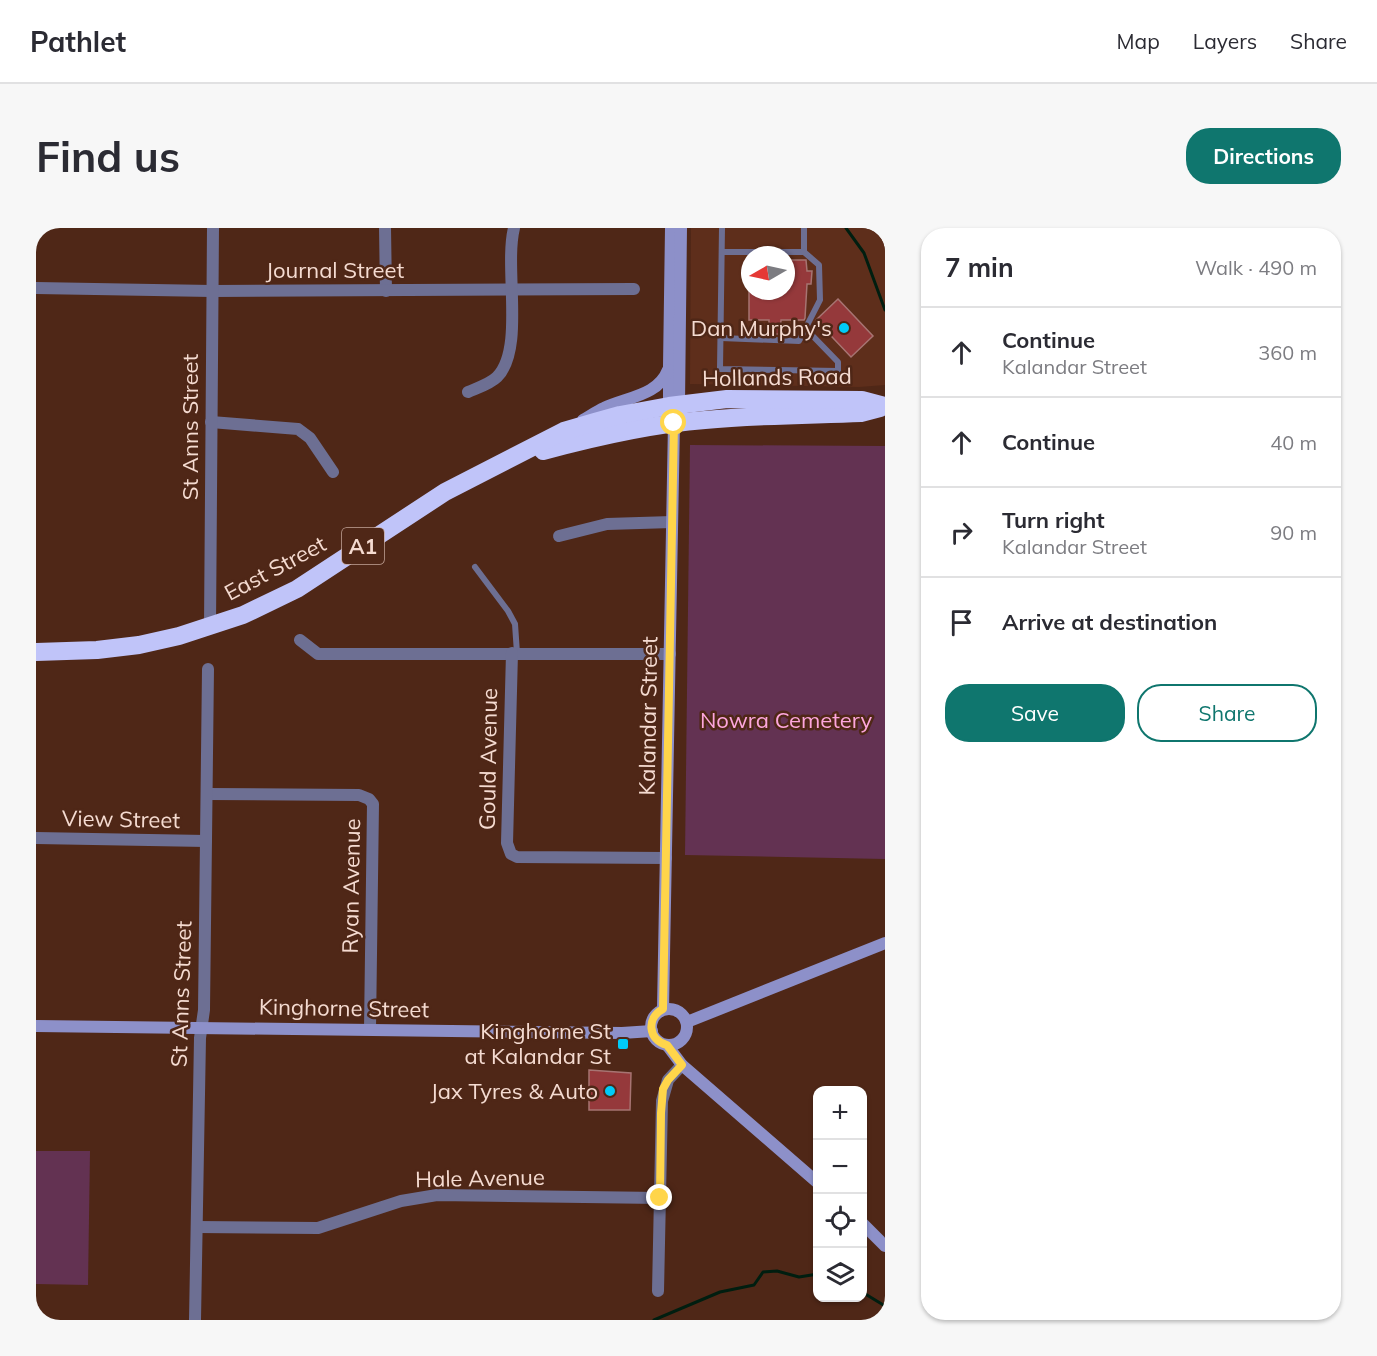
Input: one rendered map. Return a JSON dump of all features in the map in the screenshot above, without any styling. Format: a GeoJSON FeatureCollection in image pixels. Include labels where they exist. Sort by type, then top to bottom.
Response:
{"type":"FeatureCollection","features":[{"type":"Feature","properties":{"kind":"highway","name":"Hollands Road"},"geometry":{"type":"LineString","coordinates":[[674,411],[728,418],[861,413],[885,406]]}},
{"type":"Feature","properties":{"kind":"highway","name":"East Street"},"geometry":{"type":"LineString","coordinates":[[36,652],[118,648],[159,641],[210,627],[258,609],[297,589],[445,492],[564,431],[620,415],[674,411]]}},
{"type":"Feature","properties":{"kind":"highway","name":"East Street"},"geometry":{"type":"LineString","coordinates":[[513,459],[674,411]]}},
{"type":"Feature","properties":{"kind":"main road","name":"Kalandar Street"},"geometry":{"type":"LineString","coordinates":[[671,228],[669,366],[674,411]]}},
{"type":"Feature","properties":{"kind":"main road","name":"Kalandar Street"},"geometry":{"type":"LineString","coordinates":[[663,1009],[674,411],[681,228]]}},
{"type":"Feature","properties":{"kind":"main road"},"geometry":{"type":"LineString","coordinates":[[564,431],[604,408],[655,389],[664,380],[669,366]]}},
{"type":"Feature","properties":{"kind":"main road"},"geometry":{"type":"LineString","coordinates":[[687,1022],[885,943]]}},
{"type":"Feature","properties":{"kind":"main road"},"geometry":{"type":"LineString","coordinates":[[667,1045],[677,1043],[685,1036],[687,1022],[680,1012],[669,1008],[663,1009],[655,1016],[651,1026],[657,1040],[667,1045],[682,1065],[813,1179]]}},
{"type":"Feature","properties":{"kind":"main road","name":"Kinghorne Street"},"geometry":{"type":"LineString","coordinates":[[36,1026],[622,1033],[652,1031]]}},
{"type":"Feature","properties":{"kind":"main road"},"geometry":{"type":"LineString","coordinates":[[867,1228],[885,1246]]}},
{"type":"Feature","properties":{"kind":"street","name":"St Anns Street"},"geometry":{"type":"LineString","coordinates":[[210,627],[213,228]]}},
{"type":"Feature","properties":{"kind":"street"},"geometry":{"type":"LineString","coordinates":[[385,228],[386,291]]}},
{"type":"Feature","properties":{"kind":"street"},"geometry":{"type":"LineString","coordinates":[[468,392],[496,378],[508,360],[512,336],[512,237],[514,228]]}},
{"type":"Feature","properties":{"kind":"street","name":"Journal Street"},"geometry":{"type":"LineString","coordinates":[[36,288],[212,291],[634,289]]}},
{"type":"Feature","properties":{"kind":"street"},"geometry":{"type":"LineString","coordinates":[[212,422],[298,429],[310,438],[333,472]]}},
{"type":"Feature","properties":{"kind":"street"},"geometry":{"type":"LineString","coordinates":[[559,536],[607,524],[672,522]]}},
{"type":"Feature","properties":{"kind":"street"},"geometry":{"type":"LineString","coordinates":[[300,640],[318,654],[670,654]]}},
{"type":"Feature","properties":{"kind":"street","name":"Gould Avenue"},"geometry":{"type":"LineString","coordinates":[[514,653],[507,843],[511,854],[517,857],[666,858]]}},
{"type":"Feature","properties":{"kind":"street","name":"St Anns Street"},"geometry":{"type":"LineString","coordinates":[[195,1320],[200,1038],[204,1010],[208,669]]}},
{"type":"Feature","properties":{"kind":"street","name":"Ryan Avenue"},"geometry":{"type":"LineString","coordinates":[[207,794],[359,795],[369,799],[373,804],[370,1029]]}},
{"type":"Feature","properties":{"kind":"street","name":"View Street"},"geometry":{"type":"LineString","coordinates":[[36,838],[206,841]]}},
{"type":"Feature","properties":{"kind":"street"},"geometry":{"type":"LineString","coordinates":[[658,1292],[663,1089],[682,1065]]}},
{"type":"Feature","properties":{"kind":"street","name":"Hale Avenue"},"geometry":{"type":"LineString","coordinates":[[197,1227],[318,1228],[401,1202],[437,1195],[660,1198]]}},
{"type":"Feature","properties":{"kind":"lane"},"geometry":{"type":"LineString","coordinates":[[722,228],[720,369],[838,371],[838,362],[806,329]]}},
{"type":"Feature","properties":{"kind":"lane"},"geometry":{"type":"LineString","coordinates":[[804,228],[804,252]]}},
{"type":"Feature","properties":{"kind":"lane"},"geometry":{"type":"LineString","coordinates":[[721,338],[799,341],[820,300],[819,266],[804,252],[722,252]]}},
{"type":"Feature","properties":{"kind":"lane"},"geometry":{"type":"LineString","coordinates":[[475,567],[515,624],[514,653]]}},
{"type":"Feature","properties":{"kind":"shaded area"},"geometry":{"type":"Polygon","coordinates":[[[691,228],[885,228],[885,385],[859,387],[690,384],[691,228]]]}},
{"type":"Feature","properties":{"kind":"green space","name":"Nowra Cemetery"},"geometry":{"type":"Polygon","coordinates":[[[690,445],[885,446],[885,859],[685,855],[690,445]]]}},
{"type":"Feature","properties":{"kind":"green space"},"geometry":{"type":"Polygon","coordinates":[[[36,1151],[90,1151],[88,1285],[36,1284],[36,1151]]]}},
{"type":"Feature","properties":{"kind":"building"},"geometry":{"type":"Polygon","coordinates":[[[795,260],[806,260],[807,271],[812,271],[811,284],[807,284],[804,320],[781,320],[780,334],[769,334],[769,320],[749,320],[749,300],[795,300],[795,260]]]}},
{"type":"Feature","properties":{"kind":"building","name":"Dan Murphy's"},"geometry":{"type":"Polygon","coordinates":[[[838,299],[873,336],[851,357],[816,320],[838,299]]]}},
{"type":"Feature","properties":{"kind":"building","name":"Jax Tyres & Auto"},"geometry":{"type":"Polygon","coordinates":[[[589,1070],[631,1073],[630,1110],[589,1110],[589,1070]]]}},
{"type":"Feature","properties":{"kind":"waterway"},"geometry":{"type":"LineString","coordinates":[[846,228],[864,253],[885,310]]}},
{"type":"Feature","properties":{"kind":"waterway"},"geometry":{"type":"LineString","coordinates":[[654,1320],[720,1292],[754,1285],[763,1272],[777,1271],[799,1277],[813,1275]]}},
{"type":"Feature","properties":{"kind":"waterway"},"geometry":{"type":"LineString","coordinates":[[867,1295],[885,1306]]}},
{"type":"Feature","properties":{"kind":"place","name":"Dan Murphy's"},"geometry":{"type":"Point","coordinates":[844,328]}},
{"type":"Feature","properties":{"kind":"place","name":"Kinghorne St at Kalandar St"},"geometry":{"type":"Point","coordinates":[623,1044]}},
{"type":"Feature","properties":{"kind":"place","name":"Jax Tyres & Auto"},"geometry":{"type":"Point","coordinates":[610,1091]}},
{"type":"Feature","properties":{"kind":"route"},"geometry":{"type":"LineString","coordinates":[[660,1198],[663,1089],[674,1072],[682,1065],[667,1045],[657,1040],[651,1026],[652,1020],[663,1009],[674,423]]}}]}
